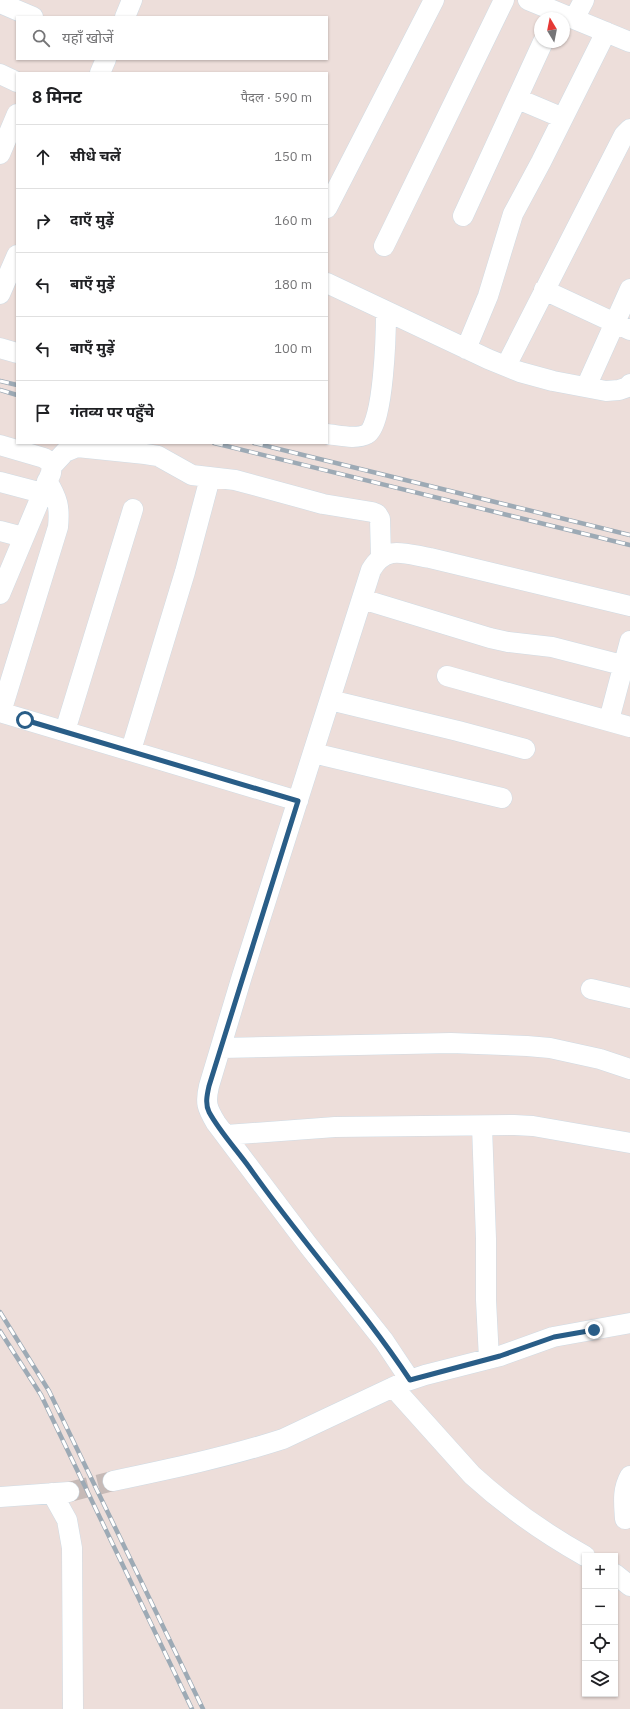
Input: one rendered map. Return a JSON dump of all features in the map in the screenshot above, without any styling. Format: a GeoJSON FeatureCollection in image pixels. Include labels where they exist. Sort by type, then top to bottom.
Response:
{"type":"FeatureCollection","features":[{"type":"Feature","properties":{"kind":"street"},"geometry":{"type":"LineString","coordinates":[[125,16],[132,0]]}},
{"type":"Feature","properties":{"kind":"street"},"geometry":{"type":"LineString","coordinates":[[384,246],[504,0]]}},
{"type":"Feature","properties":{"kind":"street"},"geometry":{"type":"LineString","coordinates":[[528,0],[551,12]]}},
{"type":"Feature","properties":{"kind":"street"},"geometry":{"type":"LineString","coordinates":[[568,12],[584,0]]}},
{"type":"Feature","properties":{"kind":"street"},"geometry":{"type":"LineString","coordinates":[[328,206],[429,2]]}},
{"type":"Feature","properties":{"kind":"street"},"geometry":{"type":"LineString","coordinates":[[0,3],[31,16]]}},
{"type":"Feature","properties":{"kind":"street"},"geometry":{"type":"LineString","coordinates":[[570,20],[630,42]]}},
{"type":"Feature","properties":{"kind":"street"},"geometry":{"type":"LineString","coordinates":[[466,349],[488,296],[514,214],[606,32]]}},
{"type":"Feature","properties":{"kind":"street"},"geometry":{"type":"LineString","coordinates":[[463,216],[540,48]]}},
{"type":"Feature","properties":{"kind":"street"},"geometry":{"type":"LineString","coordinates":[[100,72],[106,60]]}},
{"type":"Feature","properties":{"kind":"street"},"geometry":{"type":"LineString","coordinates":[[0,74],[16,82]]}},
{"type":"Feature","properties":{"kind":"street"},"geometry":{"type":"LineString","coordinates":[[518,99],[563,118]]}},
{"type":"Feature","properties":{"kind":"street"},"geometry":{"type":"LineString","coordinates":[[0,154],[16,116]]}},
{"type":"Feature","properties":{"kind":"street"},"geometry":{"type":"LineString","coordinates":[[506,366],[624,135],[630,129]]}},
{"type":"Feature","properties":{"kind":"street"},"geometry":{"type":"LineString","coordinates":[[6,292],[16,258]]}},
{"type":"Feature","properties":{"kind":"street"},"geometry":{"type":"LineString","coordinates":[[328,284],[466,349],[506,366],[552,381],[606,391],[620,390],[628,387],[630,384]]}},
{"type":"Feature","properties":{"kind":"street"},"geometry":{"type":"LineString","coordinates":[[586,387],[622,326],[630,288]]}},
{"type":"Feature","properties":{"kind":"street"},"geometry":{"type":"LineString","coordinates":[[544,290],[622,326]]}},
{"type":"Feature","properties":{"kind":"street"},"geometry":{"type":"LineString","coordinates":[[328,434],[358,436],[366,434],[372,427],[377,414],[383,369],[386,311]]}},
{"type":"Feature","properties":{"kind":"street"},"geometry":{"type":"LineString","coordinates":[[0,348],[16,353]]}},
{"type":"Feature","properties":{"kind":"street"},"geometry":{"type":"LineString","coordinates":[[0,445],[50,461],[47,480],[0,594]]}},
{"type":"Feature","properties":{"kind":"street"},"geometry":{"type":"LineString","coordinates":[[47,480],[70,450],[77,447],[158,456],[185,473],[210,478],[235,480],[323,504],[360,509],[377,514],[380,518],[381,557]]}},
{"type":"Feature","properties":{"kind":"street"},"geometry":{"type":"LineString","coordinates":[[131,750],[185,572],[210,478]]}},
{"type":"Feature","properties":{"kind":"street"},"geometry":{"type":"LineString","coordinates":[[0,482],[47,480]]}},
{"type":"Feature","properties":{"kind":"street"},"geometry":{"type":"LineString","coordinates":[[47,480],[55,493],[58,503],[58,527],[0,712],[298,801]]}},
{"type":"Feature","properties":{"kind":"street"},"geometry":{"type":"LineString","coordinates":[[65,731],[133,509]]}},
{"type":"Feature","properties":{"kind":"street"},"geometry":{"type":"LineString","coordinates":[[0,531],[23,537]]}},
{"type":"Feature","properties":{"kind":"street"},"geometry":{"type":"LineString","coordinates":[[582,1554],[527,1520],[472,1475],[402,1384],[384,1341],[298,1233],[226,1136],[210,1113],[207,1106],[207,1097],[209,1086],[313,752],[371,570],[377,560],[389,554],[396,553],[430,558],[630,606]]}},
{"type":"Feature","properties":{"kind":"street"},"geometry":{"type":"LineString","coordinates":[[362,599],[479,635],[508,642],[552,647],[627,666]]}},
{"type":"Feature","properties":{"kind":"street"},"geometry":{"type":"LineString","coordinates":[[609,720],[627,666],[630,641]]}},
{"type":"Feature","properties":{"kind":"street"},"geometry":{"type":"LineString","coordinates":[[447,676],[630,727]]}},
{"type":"Feature","properties":{"kind":"street"},"geometry":{"type":"LineString","coordinates":[[330,700],[525,749]]}},
{"type":"Feature","properties":{"kind":"street"},"geometry":{"type":"LineString","coordinates":[[313,752],[502,798]]}},
{"type":"Feature","properties":{"kind":"street"},"geometry":{"type":"LineString","coordinates":[[591,989],[630,998]]}},
{"type":"Feature","properties":{"kind":"street"},"geometry":{"type":"LineString","coordinates":[[221,1048],[451,1043],[527,1046],[550,1048],[600,1059],[630,1069]]}},
{"type":"Feature","properties":{"kind":"street"},"geometry":{"type":"LineString","coordinates":[[482,1126],[486,1239],[486,1300],[489,1359]]}},
{"type":"Feature","properties":{"kind":"street"},"geometry":{"type":"LineString","coordinates":[[226,1136],[335,1127],[534,1126],[630,1143]]}},
{"type":"Feature","properties":{"kind":"street"},"geometry":{"type":"LineString","coordinates":[[113,1481],[196,1463],[283,1440],[402,1384],[489,1359],[554,1337],[630,1323]]}},
{"type":"Feature","properties":{"kind":"street"},"geometry":{"type":"LineString","coordinates":[[625,1519],[623,1494],[625,1484],[630,1476]]}},
{"type":"Feature","properties":{"kind":"street"},"geometry":{"type":"LineString","coordinates":[[0,1497],[60,1492],[72,1548],[73,1709]]}},
{"type":"Feature","properties":{"kind":"street"},"geometry":{"type":"LineString","coordinates":[[618,1576],[630,1586]]}},
{"type":"Feature","properties":{"kind":"tunnel"},"geometry":{"type":"LineString","coordinates":[[69,1492],[113,1481]]}},
{"type":"Feature","properties":{"kind":"railway"},"geometry":{"type":"LineString","coordinates":[[0,381],[16,385]]}},
{"type":"Feature","properties":{"kind":"railway"},"geometry":{"type":"LineString","coordinates":[[0,390],[16,395]]}},
{"type":"Feature","properties":{"kind":"railway"},"geometry":{"type":"LineString","coordinates":[[218,444],[630,545]]}},
{"type":"Feature","properties":{"kind":"railway"},"geometry":{"type":"LineString","coordinates":[[258,444],[630,535]]}},
{"type":"Feature","properties":{"kind":"railway"},"geometry":{"type":"LineString","coordinates":[[0,1312],[49,1391],[203,1709]]}},
{"type":"Feature","properties":{"kind":"railway"},"geometry":{"type":"LineString","coordinates":[[0,1331],[41,1395],[192,1709]]}},
{"type":"Feature","properties":{"kind":"route"},"geometry":{"type":"LineString","coordinates":[[25,720],[186,766],[298,801],[242,976],[209,1086],[207,1106],[216,1123],[261,1184],[365,1316],[410,1380],[425,1375],[482,1362],[554,1337],[594,1330]]}}]}
